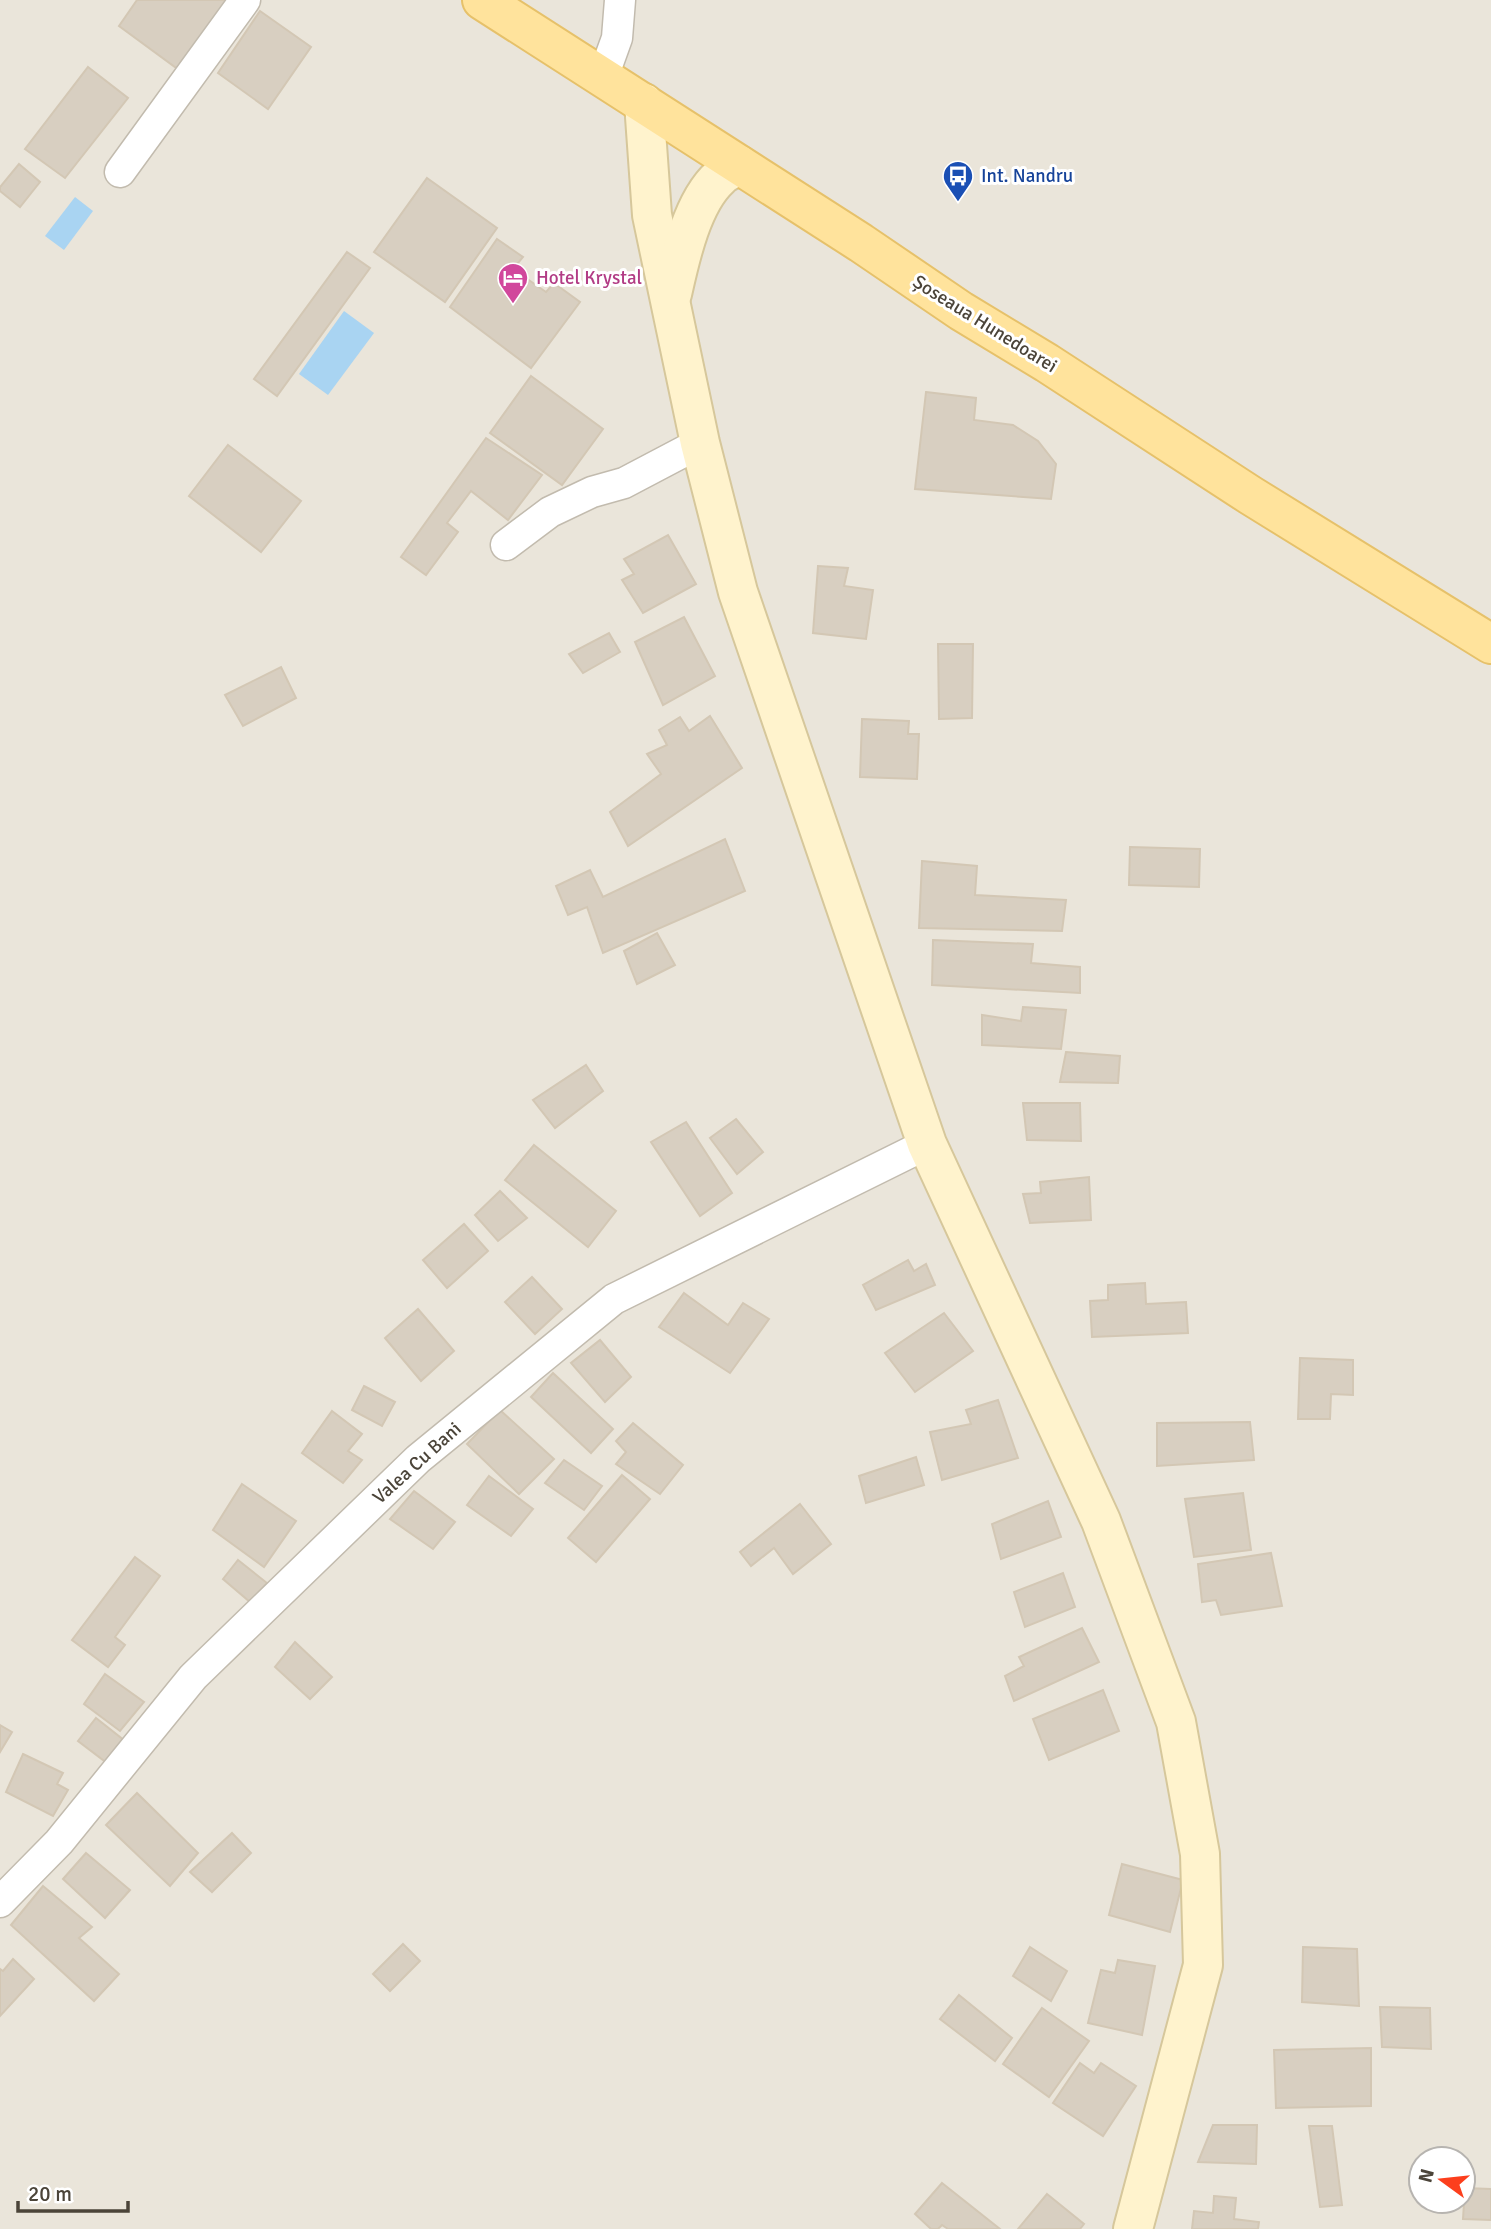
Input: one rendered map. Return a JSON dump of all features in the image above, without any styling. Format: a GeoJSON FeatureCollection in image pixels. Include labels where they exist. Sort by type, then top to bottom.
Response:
{"type":"FeatureCollection","features":[{"type":"Feature","properties":{"kind":"main road","name":"Șoseaua Hunedoarei"},"geometry":{"type":"LineString","coordinates":[[482,0],[862,243],[961,311],[1491,644]]}},
{"type":"Feature","properties":{"kind":"main road"},"geometry":{"type":"LineString","coordinates":[[643,103],[652,215],[700,443],[738,592],[927,1144],[1101,1521],[1176,1722],[1200,1854],[1203,1965],[1133,2229]]}},
{"type":"Feature","properties":{"kind":"main road"},"geometry":{"type":"LineString","coordinates":[[670,303],[680,262],[699,206],[720,177],[739,165]]}},
{"type":"Feature","properties":{"kind":"street"},"geometry":{"type":"LineString","coordinates":[[120,172],[245,0]]}},
{"type":"Feature","properties":{"kind":"street"},"geometry":{"type":"LineString","coordinates":[[603,77],[617,38],[620,0]]}},
{"type":"Feature","properties":{"kind":"street"},"geometry":{"type":"LineString","coordinates":[[506,545],[550,512],[592,492],[624,483],[700,443]]}},
{"type":"Feature","properties":{"kind":"street","name":"Valea Cu Bani"},"geometry":{"type":"LineString","coordinates":[[0,1902],[59,1842],[193,1677],[418,1459],[614,1299],[927,1144]]}},
{"type":"Feature","properties":{"kind":"shaded area"},"geometry":{"type":"Polygon","coordinates":[[[0,0],[1491,0],[1491,2229],[0,2229],[0,0]]]}},
{"type":"Feature","properties":{"kind":"water"},"geometry":{"type":"Polygon","coordinates":[[[75,197],[93,211],[64,250],[45,236],[75,197]]]}},
{"type":"Feature","properties":{"kind":"water"},"geometry":{"type":"Polygon","coordinates":[[[344,311],[374,333],[328,395],[299,374],[344,311]]]}},
{"type":"Feature","properties":{"kind":"building"},"geometry":{"type":"Polygon","coordinates":[[[137,0],[230,0],[179,70],[119,26],[137,0]]]}},
{"type":"Feature","properties":{"kind":"building"},"geometry":{"type":"Polygon","coordinates":[[[260,11],[311,47],[268,109],[218,73],[260,11]]]}},
{"type":"Feature","properties":{"kind":"building"},"geometry":{"type":"Polygon","coordinates":[[[88,67],[128,98],[65,178],[25,149],[88,67]]]}},
{"type":"Feature","properties":{"kind":"building"},"geometry":{"type":"Polygon","coordinates":[[[19,164],[40,182],[20,207],[0,191],[0,187],[19,164]]]}},
{"type":"Feature","properties":{"kind":"building"},"geometry":{"type":"Polygon","coordinates":[[[427,178],[497,228],[445,302],[374,252],[427,178]]]}},
{"type":"Feature","properties":{"kind":"building"},"geometry":{"type":"Polygon","coordinates":[[[497,239],[523,257],[513,269],[546,292],[554,283],[580,302],[531,368],[450,307],[497,239]]]}},
{"type":"Feature","properties":{"kind":"building"},"geometry":{"type":"Polygon","coordinates":[[[347,252],[370,268],[277,396],[254,379],[347,252]]]}},
{"type":"Feature","properties":{"kind":"building"},"geometry":{"type":"Polygon","coordinates":[[[531,376],[603,429],[562,485],[490,433],[531,376]]]}},
{"type":"Feature","properties":{"kind":"building"},"geometry":{"type":"Polygon","coordinates":[[[926,392],[976,398],[974,420],[1013,425],[1038,441],[1056,464],[1051,499],[915,489],[926,392]]]}},
{"type":"Feature","properties":{"kind":"building"},"geometry":{"type":"Polygon","coordinates":[[[486,438],[542,475],[508,520],[471,491],[447,523],[458,532],[426,575],[401,557],[486,438]]]}},
{"type":"Feature","properties":{"kind":"building"},"geometry":{"type":"Polygon","coordinates":[[[228,445],[301,501],[261,552],[189,496],[228,445]]]}},
{"type":"Feature","properties":{"kind":"building"},"geometry":{"type":"Polygon","coordinates":[[[668,535],[696,584],[643,613],[622,580],[634,574],[624,559],[668,535]]]}},
{"type":"Feature","properties":{"kind":"building"},"geometry":{"type":"Polygon","coordinates":[[[818,566],[848,568],[844,586],[873,590],[866,639],[813,633],[818,566]]]}},
{"type":"Feature","properties":{"kind":"building"},"geometry":{"type":"Polygon","coordinates":[[[684,617],[715,676],[663,705],[635,642],[684,617]]]}},
{"type":"Feature","properties":{"kind":"building"},"geometry":{"type":"Polygon","coordinates":[[[609,633],[620,652],[583,673],[569,654],[609,633]]]}},
{"type":"Feature","properties":{"kind":"building"},"geometry":{"type":"Polygon","coordinates":[[[938,644],[973,644],[972,718],[939,719],[938,644]]]}},
{"type":"Feature","properties":{"kind":"building"},"geometry":{"type":"Polygon","coordinates":[[[281,667],[296,698],[243,726],[225,695],[281,667]]]}},
{"type":"Feature","properties":{"kind":"building"},"geometry":{"type":"Polygon","coordinates":[[[710,716],[742,768],[628,846],[610,812],[661,774],[647,754],[667,745],[659,730],[680,717],[689,731],[710,716]]]}},
{"type":"Feature","properties":{"kind":"building"},"geometry":{"type":"Polygon","coordinates":[[[862,719],[909,721],[908,734],[919,734],[917,779],[860,777],[862,719]]]}},
{"type":"Feature","properties":{"kind":"building"},"geometry":{"type":"Polygon","coordinates":[[[725,839],[745,891],[603,953],[587,907],[568,915],[556,886],[590,870],[603,897],[725,839]]]}},
{"type":"Feature","properties":{"kind":"building"},"geometry":{"type":"Polygon","coordinates":[[[1130,847],[1200,849],[1199,887],[1129,885],[1130,847]]]}},
{"type":"Feature","properties":{"kind":"building"},"geometry":{"type":"Polygon","coordinates":[[[922,861],[977,866],[975,895],[1066,900],[1062,931],[919,928],[922,861]]]}},
{"type":"Feature","properties":{"kind":"building"},"geometry":{"type":"Polygon","coordinates":[[[657,933],[675,965],[637,984],[624,951],[657,933]]]}},
{"type":"Feature","properties":{"kind":"building"},"geometry":{"type":"Polygon","coordinates":[[[933,940],[1033,944],[1031,963],[1080,967],[1080,993],[932,985],[933,940]]]}},
{"type":"Feature","properties":{"kind":"building"},"geometry":{"type":"Polygon","coordinates":[[[1023,1007],[1066,1010],[1061,1049],[982,1045],[982,1015],[1021,1021],[1023,1007]]]}},
{"type":"Feature","properties":{"kind":"building"},"geometry":{"type":"Polygon","coordinates":[[[1066,1052],[1120,1056],[1118,1083],[1060,1082],[1066,1052]]]}},
{"type":"Feature","properties":{"kind":"building"},"geometry":{"type":"Polygon","coordinates":[[[586,1065],[603,1091],[555,1128],[533,1100],[586,1065]]]}},
{"type":"Feature","properties":{"kind":"building"},"geometry":{"type":"Polygon","coordinates":[[[1023,1103],[1080,1103],[1081,1141],[1027,1140],[1023,1103]]]}},
{"type":"Feature","properties":{"kind":"building"},"geometry":{"type":"Polygon","coordinates":[[[736,1119],[763,1152],[737,1174],[710,1138],[736,1119]]]}},
{"type":"Feature","properties":{"kind":"building"},"geometry":{"type":"Polygon","coordinates":[[[686,1122],[732,1193],[700,1216],[651,1142],[686,1122]]]}},
{"type":"Feature","properties":{"kind":"building"},"geometry":{"type":"Polygon","coordinates":[[[534,1145],[616,1211],[588,1247],[505,1180],[534,1145]]]}},
{"type":"Feature","properties":{"kind":"building"},"geometry":{"type":"Polygon","coordinates":[[[1089,1177],[1091,1220],[1030,1223],[1023,1194],[1041,1193],[1040,1182],[1089,1177]]]}},
{"type":"Feature","properties":{"kind":"building"},"geometry":{"type":"Polygon","coordinates":[[[500,1191],[527,1218],[498,1241],[475,1215],[500,1191]]]}},
{"type":"Feature","properties":{"kind":"building"},"geometry":{"type":"Polygon","coordinates":[[[464,1224],[488,1251],[447,1288],[423,1260],[464,1224]]]}},
{"type":"Feature","properties":{"kind":"building"},"geometry":{"type":"Polygon","coordinates":[[[908,1260],[914,1271],[926,1264],[935,1285],[876,1310],[863,1285],[908,1260]]]}},
{"type":"Feature","properties":{"kind":"building"},"geometry":{"type":"Polygon","coordinates":[[[532,1277],[562,1309],[535,1334],[505,1302],[532,1277]]]}},
{"type":"Feature","properties":{"kind":"building"},"geometry":{"type":"Polygon","coordinates":[[[1145,1283],[1146,1304],[1186,1302],[1188,1333],[1092,1337],[1090,1301],[1108,1300],[1108,1285],[1145,1283]]]}},
{"type":"Feature","properties":{"kind":"building"},"geometry":{"type":"Polygon","coordinates":[[[684,1293],[728,1325],[743,1303],[769,1319],[730,1373],[659,1327],[684,1293]]]}},
{"type":"Feature","properties":{"kind":"building"},"geometry":{"type":"Polygon","coordinates":[[[418,1309],[454,1351],[421,1381],[385,1338],[418,1309]]]}},
{"type":"Feature","properties":{"kind":"building"},"geometry":{"type":"Polygon","coordinates":[[[944,1313],[973,1351],[915,1392],[885,1353],[944,1313]]]}},
{"type":"Feature","properties":{"kind":"building"},"geometry":{"type":"Polygon","coordinates":[[[600,1340],[631,1377],[605,1402],[571,1363],[600,1340]]]}},
{"type":"Feature","properties":{"kind":"building"},"geometry":{"type":"Polygon","coordinates":[[[1300,1358],[1353,1360],[1353,1395],[1331,1394],[1330,1419],[1298,1419],[1300,1358]]]}},
{"type":"Feature","properties":{"kind":"building"},"geometry":{"type":"Polygon","coordinates":[[[553,1373],[613,1429],[591,1453],[531,1397],[553,1373]]]}},
{"type":"Feature","properties":{"kind":"building"},"geometry":{"type":"Polygon","coordinates":[[[364,1386],[395,1402],[382,1426],[352,1410],[364,1386]]]}},
{"type":"Feature","properties":{"kind":"building"},"geometry":{"type":"Polygon","coordinates":[[[998,1400],[1018,1458],[942,1480],[930,1432],[971,1424],[966,1410],[998,1400]]]}},
{"type":"Feature","properties":{"kind":"building"},"geometry":{"type":"Polygon","coordinates":[[[500,1410],[554,1459],[519,1494],[467,1444],[500,1410]]]}},
{"type":"Feature","properties":{"kind":"building"},"geometry":{"type":"Polygon","coordinates":[[[332,1411],[362,1434],[348,1451],[362,1460],[343,1483],[302,1453],[332,1411]]]}},
{"type":"Feature","properties":{"kind":"building"},"geometry":{"type":"Polygon","coordinates":[[[1250,1422],[1254,1460],[1157,1466],[1157,1423],[1250,1422]]]}},
{"type":"Feature","properties":{"kind":"building"},"geometry":{"type":"Polygon","coordinates":[[[633,1423],[683,1465],[660,1494],[616,1464],[626,1452],[616,1441],[633,1423]]]}},
{"type":"Feature","properties":{"kind":"building"},"geometry":{"type":"Polygon","coordinates":[[[916,1457],[924,1485],[866,1503],[859,1476],[916,1457]]]}},
{"type":"Feature","properties":{"kind":"building"},"geometry":{"type":"Polygon","coordinates":[[[564,1460],[602,1486],[584,1510],[545,1483],[564,1460]]]}},
{"type":"Feature","properties":{"kind":"building"},"geometry":{"type":"Polygon","coordinates":[[[622,1475],[650,1499],[596,1562],[568,1538],[622,1475]]]}},
{"type":"Feature","properties":{"kind":"building"},"geometry":{"type":"Polygon","coordinates":[[[489,1476],[533,1509],[511,1536],[467,1505],[489,1476]]]}},
{"type":"Feature","properties":{"kind":"building"},"geometry":{"type":"Polygon","coordinates":[[[242,1484],[296,1521],[264,1567],[213,1530],[242,1484]]]}},
{"type":"Feature","properties":{"kind":"building"},"geometry":{"type":"Polygon","coordinates":[[[414,1491],[455,1522],[433,1549],[390,1519],[414,1491]]]}},
{"type":"Feature","properties":{"kind":"building"},"geometry":{"type":"Polygon","coordinates":[[[1243,1493],[1251,1550],[1194,1557],[1185,1499],[1243,1493]]]}},
{"type":"Feature","properties":{"kind":"building"},"geometry":{"type":"Polygon","coordinates":[[[1048,1501],[1061,1537],[1001,1559],[992,1524],[1048,1501]]]}},
{"type":"Feature","properties":{"kind":"building"},"geometry":{"type":"Polygon","coordinates":[[[800,1504],[831,1544],[793,1574],[774,1548],[751,1566],[740,1552],[800,1504]]]}},
{"type":"Feature","properties":{"kind":"building"},"geometry":{"type":"Polygon","coordinates":[[[1271,1553],[1282,1606],[1221,1615],[1216,1600],[1202,1602],[1198,1564],[1271,1553]]]}},
{"type":"Feature","properties":{"kind":"building"},"geometry":{"type":"Polygon","coordinates":[[[135,1557],[160,1576],[115,1637],[125,1645],[108,1667],[72,1640],[135,1557]]]}},
{"type":"Feature","properties":{"kind":"building"},"geometry":{"type":"Polygon","coordinates":[[[238,1560],[267,1583],[250,1602],[223,1579],[238,1560]]]}},
{"type":"Feature","properties":{"kind":"building"},"geometry":{"type":"Polygon","coordinates":[[[1063,1573],[1075,1607],[1025,1627],[1014,1592],[1063,1573]]]}},
{"type":"Feature","properties":{"kind":"building"},"geometry":{"type":"Polygon","coordinates":[[[1082,1628],[1099,1662],[1014,1701],[1005,1676],[1024,1666],[1019,1657],[1082,1628]]]}},
{"type":"Feature","properties":{"kind":"building"},"geometry":{"type":"Polygon","coordinates":[[[295,1642],[332,1677],[310,1699],[275,1667],[295,1642]]]}},
{"type":"Feature","properties":{"kind":"building"},"geometry":{"type":"Polygon","coordinates":[[[105,1674],[144,1702],[120,1731],[84,1704],[105,1674]]]}},
{"type":"Feature","properties":{"kind":"building"},"geometry":{"type":"Polygon","coordinates":[[[1103,1690],[1119,1731],[1049,1760],[1033,1719],[1103,1690]]]}},
{"type":"Feature","properties":{"kind":"building"},"geometry":{"type":"Polygon","coordinates":[[[96,1718],[125,1741],[107,1763],[78,1741],[96,1718]]]}},
{"type":"Feature","properties":{"kind":"building"},"geometry":{"type":"Polygon","coordinates":[[[0,1725],[12,1732],[0,1752],[0,1725]]]}},
{"type":"Feature","properties":{"kind":"building"},"geometry":{"type":"Polygon","coordinates":[[[23,1754],[63,1773],[57,1784],[68,1790],[53,1816],[6,1792],[23,1754]]]}},
{"type":"Feature","properties":{"kind":"building"},"geometry":{"type":"Polygon","coordinates":[[[137,1793],[198,1853],[170,1886],[106,1825],[137,1793]]]}},
{"type":"Feature","properties":{"kind":"building"},"geometry":{"type":"Polygon","coordinates":[[[232,1833],[251,1853],[212,1892],[190,1872],[232,1833]]]}},
{"type":"Feature","properties":{"kind":"building"},"geometry":{"type":"Polygon","coordinates":[[[86,1853],[130,1890],[105,1918],[63,1879],[86,1853]]]}},
{"type":"Feature","properties":{"kind":"building"},"geometry":{"type":"Polygon","coordinates":[[[1122,1864],[1183,1880],[1170,1932],[1109,1915],[1122,1864]]]}},
{"type":"Feature","properties":{"kind":"building"},"geometry":{"type":"Polygon","coordinates":[[[43,1886],[92,1927],[79,1938],[119,1974],[94,2001],[11,1925],[43,1886]]]}},
{"type":"Feature","properties":{"kind":"building"},"geometry":{"type":"Polygon","coordinates":[[[403,1944],[420,1961],[390,1991],[373,1974],[403,1944]]]}},
{"type":"Feature","properties":{"kind":"building"},"geometry":{"type":"Polygon","coordinates":[[[1030,1947],[1067,1971],[1051,2001],[1013,1976],[1030,1947]]]}},
{"type":"Feature","properties":{"kind":"building"},"geometry":{"type":"Polygon","coordinates":[[[1303,1947],[1357,1949],[1359,2006],[1302,2002],[1303,1947]]]}},
{"type":"Feature","properties":{"kind":"building"},"geometry":{"type":"Polygon","coordinates":[[[13,1959],[34,1979],[0,2016],[0,1969],[3,1971],[13,1959]]]}},
{"type":"Feature","properties":{"kind":"building"},"geometry":{"type":"Polygon","coordinates":[[[1118,1960],[1155,1966],[1142,2035],[1088,2023],[1101,1970],[1115,1973],[1118,1960]]]}},
{"type":"Feature","properties":{"kind":"building"},"geometry":{"type":"Polygon","coordinates":[[[959,1995],[1012,2038],[995,2061],[940,2019],[959,1995]]]}},
{"type":"Feature","properties":{"kind":"building"},"geometry":{"type":"Polygon","coordinates":[[[1380,2007],[1430,2008],[1431,2049],[1382,2047],[1380,2007]]]}},
{"type":"Feature","properties":{"kind":"building"},"geometry":{"type":"Polygon","coordinates":[[[1042,2008],[1089,2041],[1049,2097],[1003,2064],[1042,2008]]]}},
{"type":"Feature","properties":{"kind":"building"},"geometry":{"type":"Polygon","coordinates":[[[1371,2048],[1371,2106],[1276,2108],[1274,2050],[1371,2048]]]}},
{"type":"Feature","properties":{"kind":"building"},"geometry":{"type":"Polygon","coordinates":[[[1080,2063],[1094,2073],[1101,2063],[1136,2086],[1103,2136],[1053,2103],[1080,2063]]]}},
{"type":"Feature","properties":{"kind":"building"},"geometry":{"type":"Polygon","coordinates":[[[1213,2125],[1257,2125],[1256,2164],[1198,2162],[1213,2125]]]}},
{"type":"Feature","properties":{"kind":"building"},"geometry":{"type":"Polygon","coordinates":[[[1309,2126],[1332,2126],[1342,2205],[1320,2207],[1309,2126]]]}},
{"type":"Feature","properties":{"kind":"building"},"geometry":{"type":"Polygon","coordinates":[[[942,2183],[1000,2229],[948,2229],[942,2225],[938,2229],[931,2229],[915,2214],[942,2183]]]}},
{"type":"Feature","properties":{"kind":"building"},"geometry":{"type":"Polygon","coordinates":[[[1477,2188],[1491,2189],[1491,2220],[1463,2219],[1463,2215],[1477,2215],[1477,2188]]]}},
{"type":"Feature","properties":{"kind":"building"},"geometry":{"type":"Polygon","coordinates":[[[1047,2194],[1084,2224],[1080,2229],[1018,2229],[1047,2194]]]}},
{"type":"Feature","properties":{"kind":"building"},"geometry":{"type":"Polygon","coordinates":[[[1214,2196],[1236,2198],[1234,2219],[1259,2222],[1258,2229],[1192,2229],[1194,2211],[1213,2213],[1214,2196]]]}},
{"type":"Feature","properties":{"kind":"place","name":"Int. Nandru"},"geometry":{"type":"Point","coordinates":[958,203]}},
{"type":"Feature","properties":{"kind":"place","name":"Hotel Krystal"},"geometry":{"type":"Point","coordinates":[513,305]}}]}
